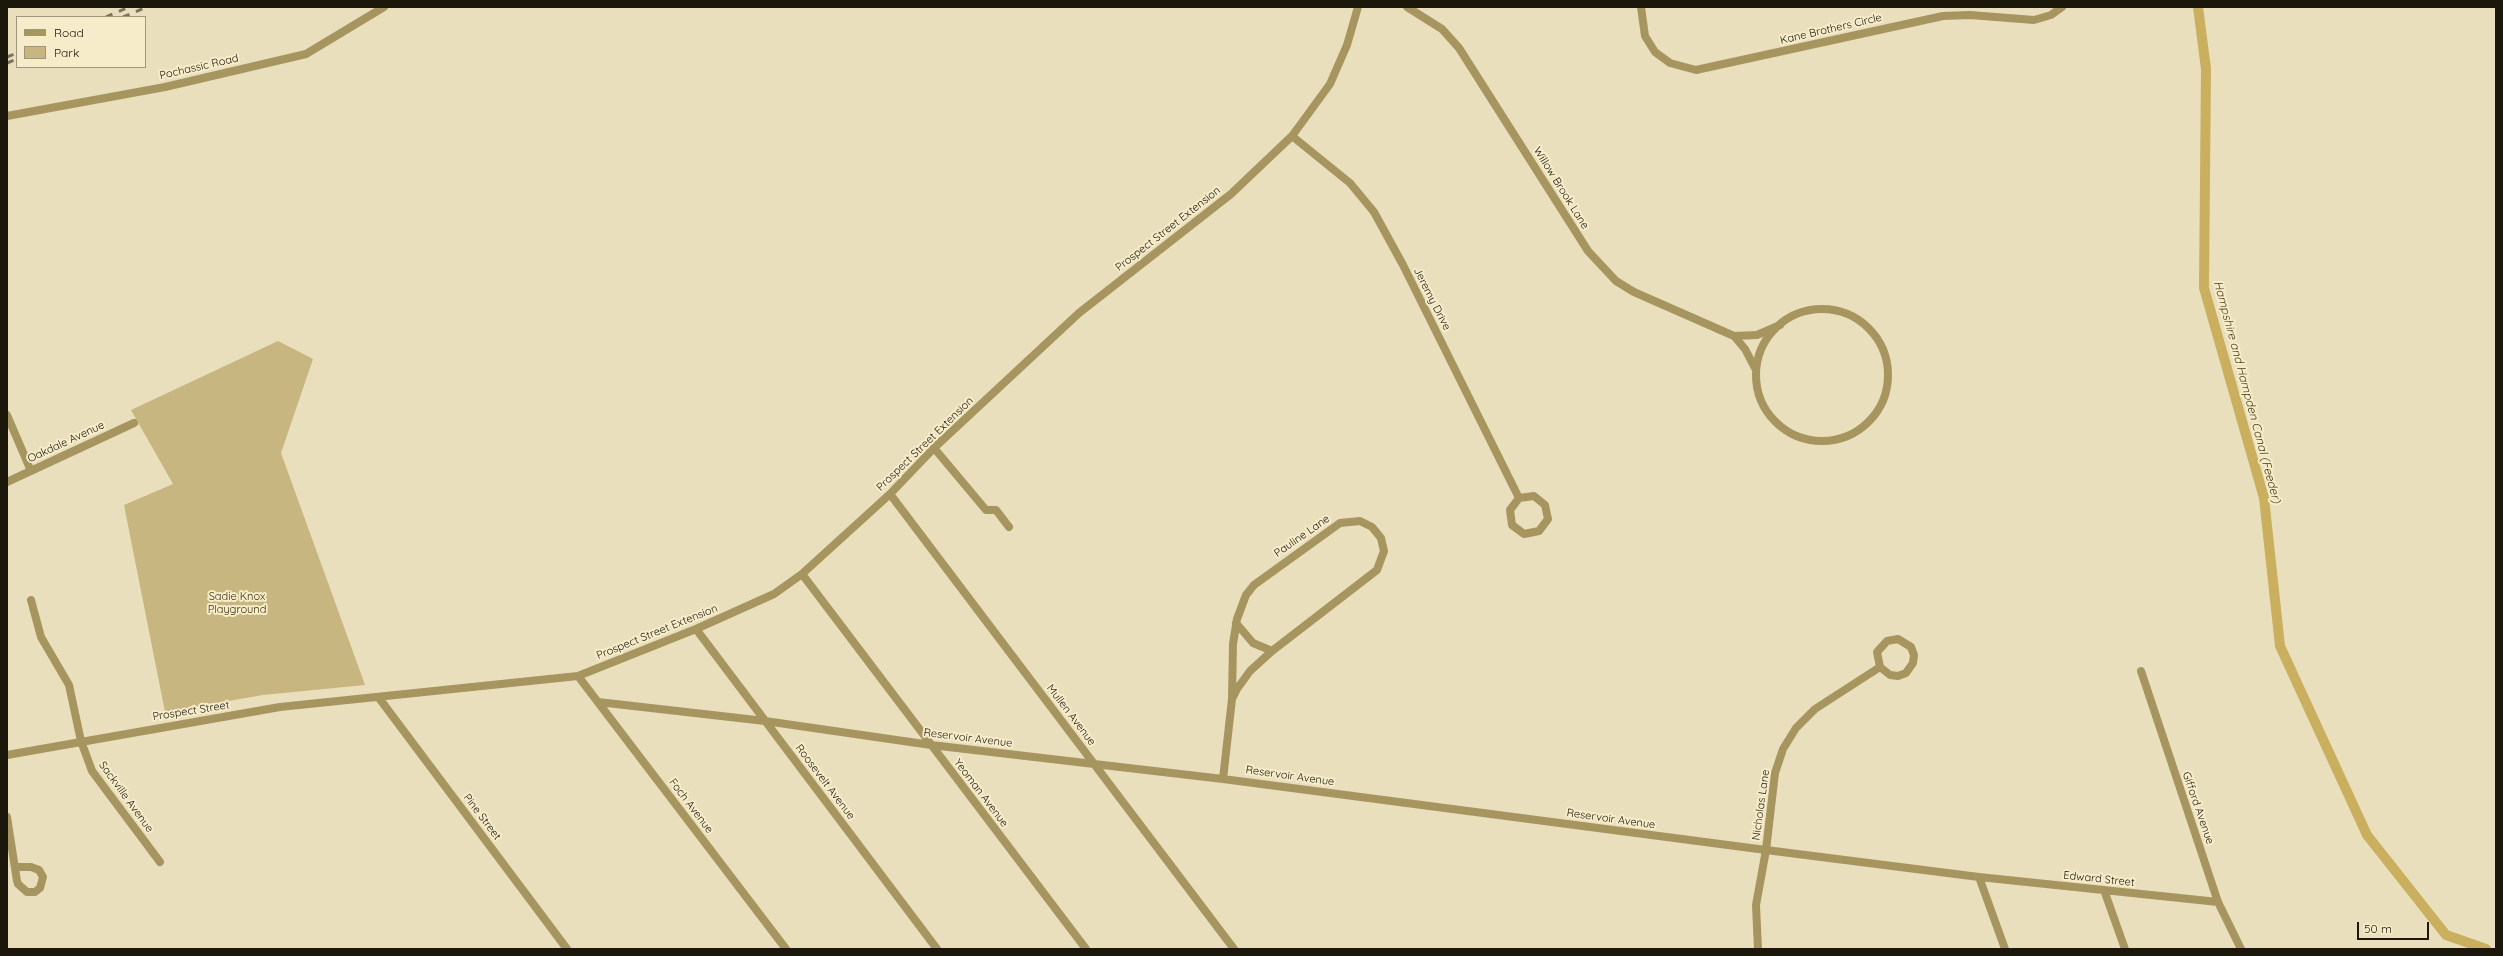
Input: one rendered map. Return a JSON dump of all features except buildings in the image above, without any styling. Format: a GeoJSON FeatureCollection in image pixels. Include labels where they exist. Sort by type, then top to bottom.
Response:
{"type":"FeatureCollection","features":[{"type":"Feature","properties":{"kind":"street","name":"Pochassic Road"},"geometry":{"type":"LineString","coordinates":[[7,116],[165,87],[306,54],[384,7]]}},
{"type":"Feature","properties":{"kind":"street","name":"Prospect Street Extension"},"geometry":{"type":"LineString","coordinates":[[379,698],[578,676],[696,629],[774,594],[802,574],[890,494],[934,448],[1079,313],[1231,194],[1292,136],[1330,84],[1347,45],[1358,7]]}},
{"type":"Feature","properties":{"kind":"street","name":"Willow Brook Lane"},"geometry":{"type":"LineString","coordinates":[[1407,7],[1442,29],[1459,48],[1588,251],[1601,267],[1616,281],[1634,292],[1734,336]]}},
{"type":"Feature","properties":{"kind":"street","name":"Kane Brothers Circle"},"geometry":{"type":"LineString","coordinates":[[1641,7],[1645,36],[1655,52],[1670,63],[1696,70],[1943,16],[1970,15],[2034,20],[2051,15],[2062,7]]}},
{"type":"Feature","properties":{"kind":"street","name":"Jeremy Drive"},"geometry":{"type":"LineString","coordinates":[[1292,136],[1350,183],[1374,212],[1403,265],[1519,498]]}},
{"type":"Feature","properties":{"kind":"street"},"geometry":{"type":"LineString","coordinates":[[1819,309],[1839,311],[1858,320],[1874,334],[1887,362],[1888,383],[1882,403],[1870,420],[1843,437],[1822,441],[1801,437],[1782,427],[1768,412],[1759,392],[1756,371],[1745,349],[1734,336],[1758,335],[1780,325],[1798,314],[1819,309]]}},
{"type":"Feature","properties":{"kind":"street"},"geometry":{"type":"LineString","coordinates":[[1756,371],[1761,350],[1780,325]]}},
{"type":"Feature","properties":{"kind":"street"},"geometry":{"type":"LineString","coordinates":[[7,415],[31,471]]}},
{"type":"Feature","properties":{"kind":"street","name":"Oakdale Avenue"},"geometry":{"type":"LineString","coordinates":[[7,482],[134,423]]}},
{"type":"Feature","properties":{"kind":"street"},"geometry":{"type":"LineString","coordinates":[[934,448],[986,510],[996,510],[1009,527]]}},
{"type":"Feature","properties":{"kind":"street","name":"Mullen Avenue"},"geometry":{"type":"LineString","coordinates":[[890,494],[1234,949]]}},
{"type":"Feature","properties":{"kind":"street"},"geometry":{"type":"LineString","coordinates":[[1534,496],[1545,505],[1548,519],[1539,531],[1524,534],[1512,525],[1510,510],[1519,498],[1534,496]]}},
{"type":"Feature","properties":{"kind":"street","name":"Pauline Lane"},"geometry":{"type":"LineString","coordinates":[[1223,779],[1232,699],[1236,623],[1246,595],[1257,582],[1334,526],[1353,520],[1372,527],[1381,538],[1384,551],[1377,570],[1272,650],[1250,671],[1232,699]]}},
{"type":"Feature","properties":{"kind":"street","name":"Yeoman Avenue"},"geometry":{"type":"LineString","coordinates":[[802,574],[1086,949]]}},
{"type":"Feature","properties":{"kind":"street","name":"Sackville Avenue"},"geometry":{"type":"LineString","coordinates":[[31,600],[41,638],[68,685],[81,741],[92,771],[160,862]]}},
{"type":"Feature","properties":{"kind":"street"},"geometry":{"type":"LineString","coordinates":[[1236,623],[1253,643],[1272,650]]}},
{"type":"Feature","properties":{"kind":"street","name":"Roosevelt Avenue"},"geometry":{"type":"LineString","coordinates":[[696,629],[937,949]]}},
{"type":"Feature","properties":{"kind":"street"},"geometry":{"type":"LineString","coordinates":[[1898,639],[1911,647],[1914,654],[1913,663],[1906,673],[1898,676],[1890,675],[1880,667],[1877,652],[1887,640],[1898,639]]}},
{"type":"Feature","properties":{"kind":"street","name":"Nicholas Lane"},"geometry":{"type":"LineString","coordinates":[[1758,949],[1756,905],[1766,850],[1775,773],[1789,738],[1815,710],[1880,667]]}},
{"type":"Feature","properties":{"kind":"street","name":"Gifford Avenue"},"geometry":{"type":"LineString","coordinates":[[2141,671],[2218,902],[2241,949]]}},
{"type":"Feature","properties":{"kind":"street","name":"Foch Avenue"},"geometry":{"type":"LineString","coordinates":[[578,676],[786,949]]}},
{"type":"Feature","properties":{"kind":"street","name":"Prospect Street"},"geometry":{"type":"LineString","coordinates":[[7,755],[81,741],[280,708],[379,698]]}},
{"type":"Feature","properties":{"kind":"street","name":"Pine Street"},"geometry":{"type":"LineString","coordinates":[[379,698],[567,949]]}},
{"type":"Feature","properties":{"kind":"street","name":"Reservoir Avenue"},"geometry":{"type":"LineString","coordinates":[[598,702],[765,721],[931,745],[1223,779],[1978,877]]}},
{"type":"Feature","properties":{"kind":"street"},"geometry":{"type":"LineString","coordinates":[[7,817],[15,867]]}},
{"type":"Feature","properties":{"kind":"street"},"geometry":{"type":"LineString","coordinates":[[1978,877],[2005,949]]}},
{"type":"Feature","properties":{"kind":"street","name":"Edward Street"},"geometry":{"type":"LineString","coordinates":[[1978,877],[2218,902]]}},
{"type":"Feature","properties":{"kind":"street"},"geometry":{"type":"LineString","coordinates":[[2104,890],[2125,949]]}},
{"type":"Feature","properties":{"kind":"green space","name":"Sadie Knox Playground"},"geometry":{"type":"Polygon","coordinates":[[[278,341],[313,359],[281,453],[365,685],[263,695],[165,712],[124,505],[173,484],[131,410],[278,341]]]}},
{"type":"Feature","properties":{"kind":"waterway","name":"Hampshire and Hampden Canal (Feeder)"},"geometry":{"type":"LineString","coordinates":[[2198,7],[2206,69],[2204,288],[2264,498],[2280,646],[2367,835],[2446,935],[2486,949]]}},
{"type":"Feature","properties":{"kind":"railway"},"geometry":{"type":"LineString","coordinates":[[108,16],[129,7]]}},
{"type":"Feature","properties":{"kind":"railway"},"geometry":{"type":"LineString","coordinates":[[125,16],[147,7]]}},
{"type":"Feature","properties":{"kind":"railway"},"geometry":{"type":"LineString","coordinates":[[7,57],[16,53]]}},
{"type":"Feature","properties":{"kind":"railway"},"geometry":{"type":"LineString","coordinates":[[7,63],[16,59]]}}]}
